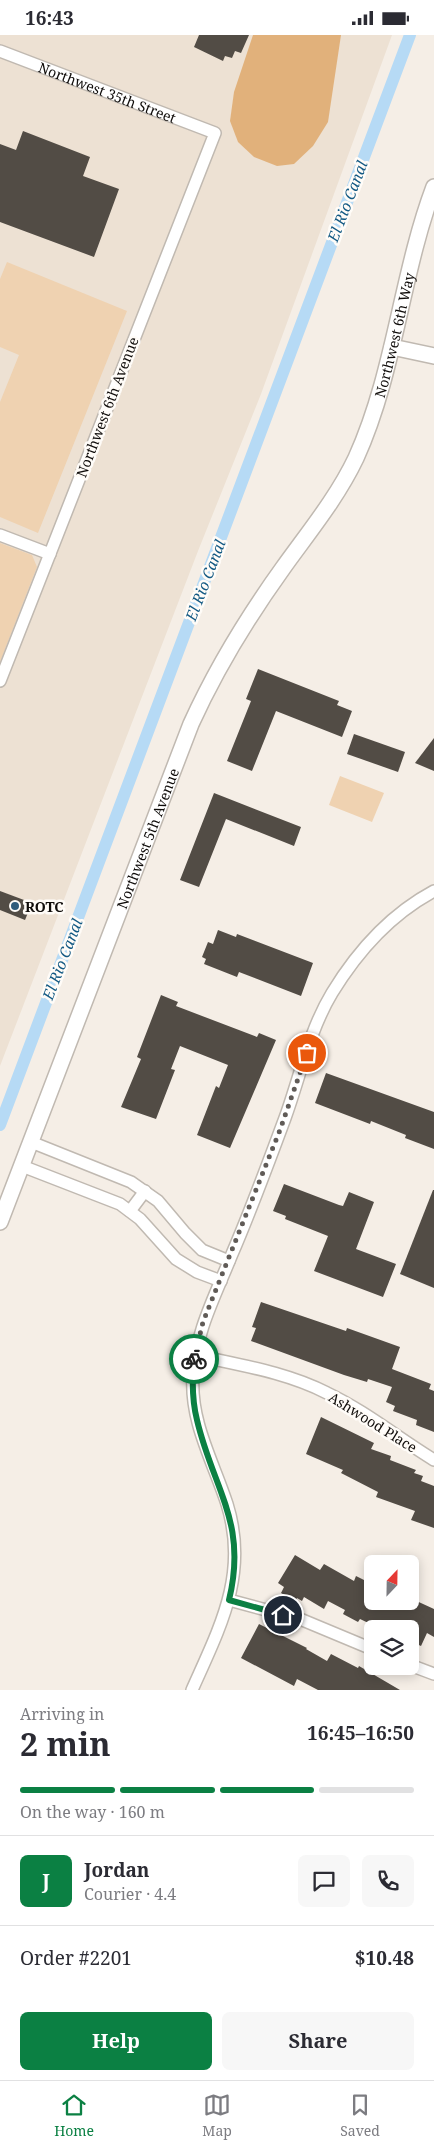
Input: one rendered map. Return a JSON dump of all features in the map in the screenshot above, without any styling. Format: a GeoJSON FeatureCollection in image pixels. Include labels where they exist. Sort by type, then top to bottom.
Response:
{"type":"FeatureCollection","features":[{"type":"Feature","properties":{"kind":"street","name":"Northwest 35th Street"},"geometry":{"type":"LineString","coordinates":[[0,51],[215,133]]}},
{"type":"Feature","properties":{"kind":"street","name":"Northwest 6th Avenue"},"geometry":{"type":"LineString","coordinates":[[0,681],[215,133]]}},
{"type":"Feature","properties":{"kind":"street","name":"Northwest 6th Way"},"geometry":{"type":"LineString","coordinates":[[343,480],[368,430],[378,400],[423,217],[434,187]]}},
{"type":"Feature","properties":{"kind":"street"},"geometry":{"type":"LineString","coordinates":[[392,347],[434,356]]}},
{"type":"Feature","properties":{"kind":"street","name":"Northwest 5th Avenue"},"geometry":{"type":"LineString","coordinates":[[0,1222],[176,759],[207,689],[246,621],[330,503],[343,480]]}},
{"type":"Feature","properties":{"kind":"street"},"geometry":{"type":"LineString","coordinates":[[0,535],[50,554]]}},
{"type":"Feature","properties":{"kind":"street"},"geometry":{"type":"LineString","coordinates":[[192,1690],[220,1627],[229,1600],[235,1566],[233,1532],[227,1505],[196,1419],[193,1391],[195,1355],[203,1322],[222,1281],[285,1118],[318,1021],[330,996],[363,949],[383,928],[405,910],[434,891]]}},
{"type":"Feature","properties":{"kind":"street"},"geometry":{"type":"LineString","coordinates":[[31,1142],[119,1177],[145,1191],[158,1201],[193,1243],[202,1250],[229,1261]]}},
{"type":"Feature","properties":{"kind":"street"},"geometry":{"type":"LineString","coordinates":[[22,1166],[109,1199],[130,1211],[176,1259],[197,1272],[222,1281]]}},
{"type":"Feature","properties":{"kind":"street"},"geometry":{"type":"LineString","coordinates":[[130,1211],[145,1191]]}},
{"type":"Feature","properties":{"kind":"street","name":"Ashwood Place"},"geometry":{"type":"LineString","coordinates":[[195,1355],[280,1375],[327,1393],[352,1406],[434,1460]]}},
{"type":"Feature","properties":{"kind":"street"},"geometry":{"type":"LineString","coordinates":[[229,1600],[300,1619],[364,1646]]}},
{"type":"Feature","properties":{"kind":"street"},"geometry":{"type":"LineString","coordinates":[[419,1669],[434,1675]]}},
{"type":"Feature","properties":{"kind":"shaded area"},"geometry":{"type":"Polygon","coordinates":[[[0,35],[392,35],[261,394],[198,551],[0,1066],[0,35]]]}},
{"type":"Feature","properties":{"kind":"shaded area"},"geometry":{"type":"Polygon","coordinates":[[[253,35],[341,35],[328,122],[313,146],[294,164],[277,166],[254,157],[238,142],[230,121],[234,92],[253,35]]]}},
{"type":"Feature","properties":{"kind":"shaded area"},"geometry":{"type":"Polygon","coordinates":[[[7,262],[127,311],[38,533],[0,517],[0,402],[19,355],[0,347],[0,279],[7,262]]]}},
{"type":"Feature","properties":{"kind":"shaded area"},"geometry":{"type":"Polygon","coordinates":[[[0,543],[32,555],[37,567],[0,662],[0,543]]]}},
{"type":"Feature","properties":{"kind":"shaded area"},"geometry":{"type":"Polygon","coordinates":[[[340,776],[384,793],[372,822],[329,805],[340,776]]]}},
{"type":"Feature","properties":{"kind":"building"},"geometry":{"type":"Polygon","coordinates":[[[199,35],[249,35],[241,53],[235,51],[232,58],[225,56],[223,61],[194,47],[199,35]]]}},
{"type":"Feature","properties":{"kind":"building"},"geometry":{"type":"Polygon","coordinates":[[[23,131],[90,157],[83,176],[119,189],[94,257],[0,222],[0,144],[16,150],[23,131]]]}},
{"type":"Feature","properties":{"kind":"building"},"geometry":{"type":"Polygon","coordinates":[[[258,669],[339,701],[337,705],[352,711],[342,737],[276,711],[252,771],[227,761],[251,701],[246,699],[258,669]]]}},
{"type":"Feature","properties":{"kind":"building"},"geometry":{"type":"Polygon","coordinates":[[[354,734],[405,752],[398,772],[347,754],[354,734]]]}},
{"type":"Feature","properties":{"kind":"building"},"geometry":{"type":"Polygon","coordinates":[[[434,738],[434,771],[415,763],[434,738]]]}},
{"type":"Feature","properties":{"kind":"building"},"geometry":{"type":"Polygon","coordinates":[[[214,793],[301,827],[294,846],[226,819],[199,887],[180,880],[214,793]]]}},
{"type":"Feature","properties":{"kind":"building","name":"ROTC"},"geometry":{"type":"Polygon","coordinates":[[[0,891],[32,903],[25,920],[0,910],[0,891]]]}},
{"type":"Feature","properties":{"kind":"building"},"geometry":{"type":"Polygon","coordinates":[[[218,930],[236,937],[237,934],[313,963],[301,996],[239,972],[237,977],[204,964],[206,959],[202,957],[208,942],[213,944],[218,930]]]}},
{"type":"Feature","properties":{"kind":"building"},"geometry":{"type":"Polygon","coordinates":[[[161,995],[178,1002],[176,1006],[257,1037],[259,1033],[276,1040],[230,1148],[197,1135],[216,1086],[219,1088],[228,1065],[180,1046],[171,1069],[175,1070],[156,1119],[121,1107],[141,1059],[137,1057],[161,995]]]}},
{"type":"Feature","properties":{"kind":"building"},"geometry":{"type":"Polygon","coordinates":[[[326,1073],[434,1112],[434,1149],[405,1138],[406,1135],[371,1121],[370,1124],[315,1103],[326,1073]]]}},
{"type":"Feature","properties":{"kind":"building"},"geometry":{"type":"Polygon","coordinates":[[[284,1184],[343,1206],[349,1192],[374,1202],[356,1249],[396,1264],[383,1297],[314,1271],[328,1236],[285,1219],[286,1216],[273,1211],[284,1184]]]}},
{"type":"Feature","properties":{"kind":"building"},"geometry":{"type":"Polygon","coordinates":[[[434,1190],[434,1288],[400,1274],[434,1190]]]}},
{"type":"Feature","properties":{"kind":"building"},"geometry":{"type":"Polygon","coordinates":[[[261,1302],[346,1331],[347,1328],[400,1347],[392,1369],[431,1384],[429,1389],[434,1391],[434,1432],[416,1425],[417,1420],[393,1411],[395,1406],[386,1402],[392,1387],[368,1379],[367,1382],[344,1375],[251,1341],[256,1328],[252,1327],[261,1302]]]}},
{"type":"Feature","properties":{"kind":"building"},"geometry":{"type":"Polygon","coordinates":[[[321,1417],[374,1443],[371,1449],[391,1456],[390,1460],[416,1470],[414,1473],[423,1476],[421,1481],[434,1486],[434,1528],[411,1520],[415,1511],[376,1497],[378,1492],[341,1473],[343,1470],[306,1454],[321,1417]]]}},
{"type":"Feature","properties":{"kind":"building"},"geometry":{"type":"Polygon","coordinates":[[[295,1555],[320,1570],[324,1564],[354,1581],[356,1576],[364,1580],[364,1610],[419,1610],[419,1602],[434,1609],[434,1637],[427,1633],[421,1646],[419,1645],[419,1620],[364,1621],[360,1619],[358,1622],[343,1614],[345,1610],[328,1601],[324,1609],[304,1597],[302,1601],[297,1598],[295,1601],[281,1593],[284,1587],[278,1583],[295,1555]]]}},
{"type":"Feature","properties":{"kind":"building"},"geometry":{"type":"Polygon","coordinates":[[[259,1624],[307,1648],[327,1661],[331,1654],[358,1668],[359,1666],[364,1669],[364,1675],[374,1675],[400,1690],[318,1690],[297,1679],[294,1686],[241,1658],[259,1624]]]}},
{"type":"Feature","properties":{"kind":"waterway","name":"El Rio Canal"},"geometry":{"type":"LineString","coordinates":[[0,1125],[410,35]]}},
{"type":"Feature","properties":{"kind":"way so far"},"geometry":{"type":"LineString","coordinates":[[194,1359],[203,1322],[222,1281],[285,1118],[307,1053]]}},
{"type":"Feature","properties":{"kind":"place","name":"ROTC"},"geometry":{"type":"Point","coordinates":[15,906]}},
{"type":"Feature","properties":{"kind":"route"},"geometry":{"type":"LineString","coordinates":[[194,1359],[192,1377],[196,1419],[227,1505],[233,1532],[235,1559],[229,1600],[283,1615]]}}]}
